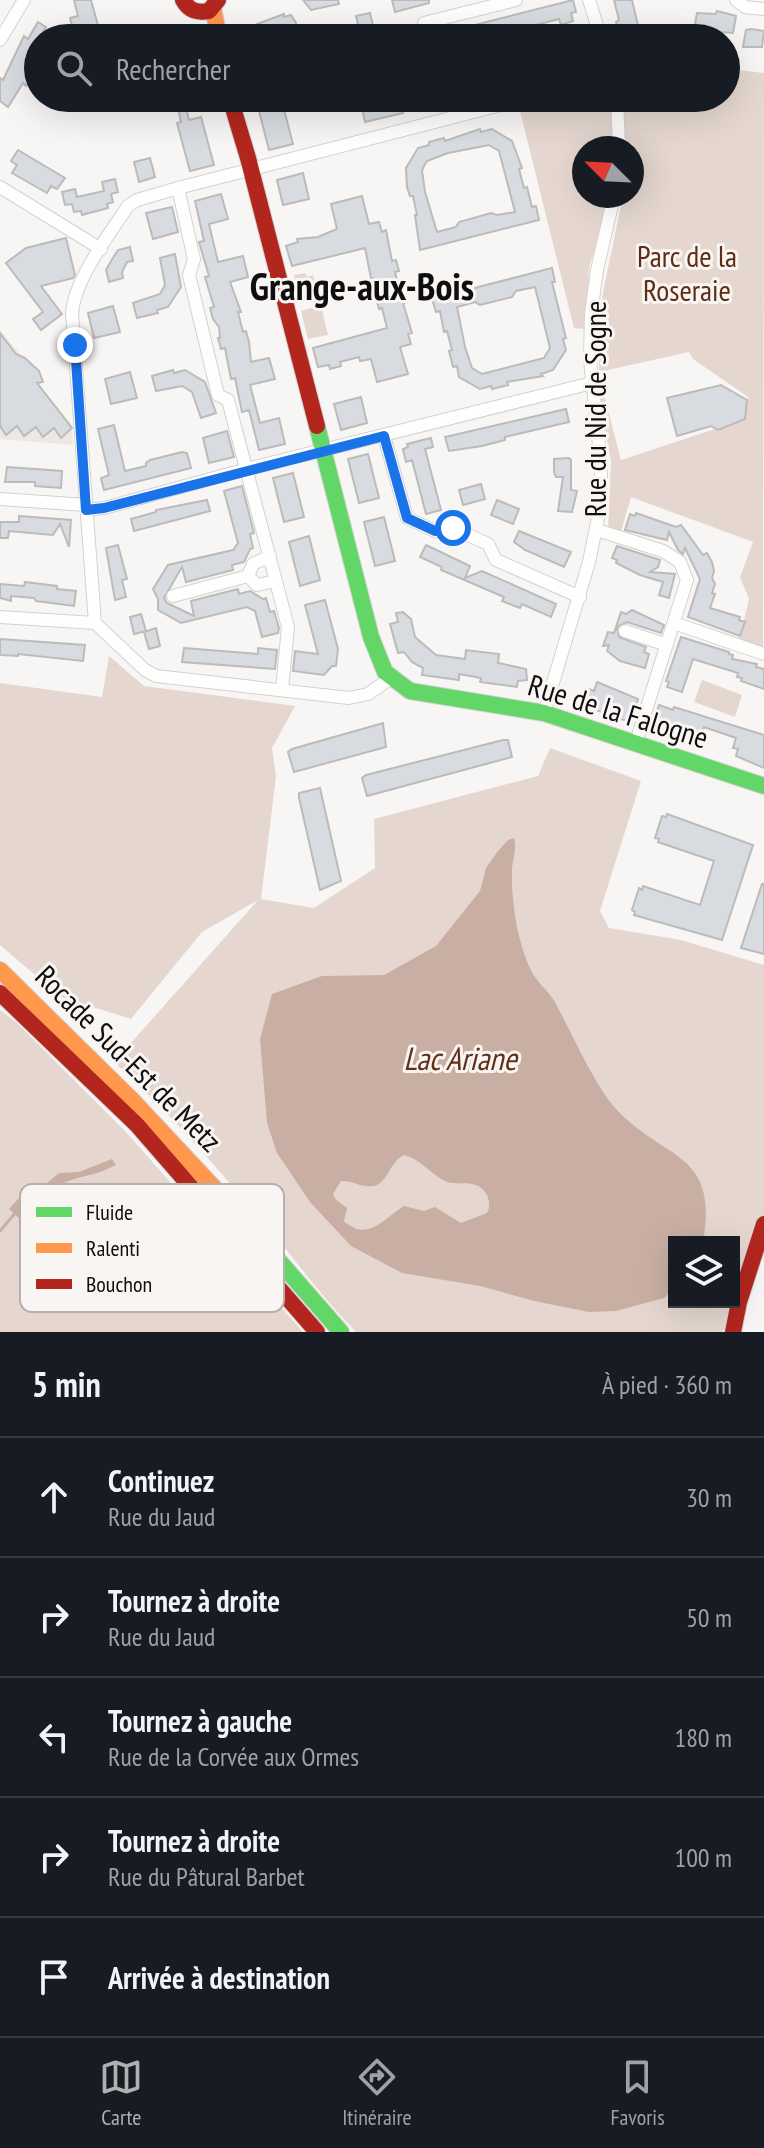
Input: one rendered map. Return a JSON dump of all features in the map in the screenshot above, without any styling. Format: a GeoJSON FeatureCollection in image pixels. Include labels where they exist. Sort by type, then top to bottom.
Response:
{"type":"FeatureCollection","features":[{"type":"Feature","properties":{"kind":"main road"},"geometry":{"type":"LineString","coordinates":[[183,0],[187,7],[210,7]]}},
{"type":"Feature","properties":{"kind":"main road"},"geometry":{"type":"LineString","coordinates":[[234,112],[252,170],[376,653],[391,678]]}},
{"type":"Feature","properties":{"kind":"main road","name":"Rue de la Falogne"},"geometry":{"type":"LineString","coordinates":[[391,678],[410,691],[423,695],[544,713],[764,786]]}},
{"type":"Feature","properties":{"kind":"main road","name":"Rocade Sud-Est de Metz"},"geometry":{"type":"LineString","coordinates":[[0,970],[135,1100],[212,1184]]}},
{"type":"Feature","properties":{"kind":"main road","name":"Rocade Sud-Est de Metz"},"geometry":{"type":"LineString","coordinates":[[0,993],[137,1125],[188,1184]]}},
{"type":"Feature","properties":{"kind":"main road"},"geometry":{"type":"LineString","coordinates":[[740,1299],[764,1224]]}},
{"type":"Feature","properties":{"kind":"main road"},"geometry":{"type":"LineString","coordinates":[[284,1261],[356,1332]]}},
{"type":"Feature","properties":{"kind":"main road","name":"Rocade Sud-Est de Metz"},"geometry":{"type":"LineString","coordinates":[[284,1265],[341,1332]]}},
{"type":"Feature","properties":{"kind":"main road","name":"Rocade Sud-Est de Metz"},"geometry":{"type":"LineString","coordinates":[[284,1294],[317,1332]]}},
{"type":"Feature","properties":{"kind":"main road"},"geometry":{"type":"LineString","coordinates":[[724,1332],[736,1308]]}},
{"type":"Feature","properties":{"kind":"main road"},"geometry":{"type":"LineString","coordinates":[[733,1332],[738,1308]]}},
{"type":"Feature","properties":{"kind":"street"},"geometry":{"type":"LineString","coordinates":[[0,40],[24,0]]}},
{"type":"Feature","properties":{"kind":"street"},"geometry":{"type":"LineString","coordinates":[[424,23],[516,0]]}},
{"type":"Feature","properties":{"kind":"street"},"geometry":{"type":"LineString","coordinates":[[589,0],[597,24]]}},
{"type":"Feature","properties":{"kind":"street"},"geometry":{"type":"LineString","coordinates":[[736,0],[745,7],[764,9]]}},
{"type":"Feature","properties":{"kind":"street"},"geometry":{"type":"LineString","coordinates":[[95,623],[73,298],[131,204],[178,188],[474,112]]}},
{"type":"Feature","properties":{"kind":"street"},"geometry":{"type":"LineString","coordinates":[[618,112],[619,136]]}},
{"type":"Feature","properties":{"kind":"street"},"geometry":{"type":"LineString","coordinates":[[0,187],[101,249]]}},
{"type":"Feature","properties":{"kind":"street"},"geometry":{"type":"LineString","coordinates":[[178,188],[191,235],[194,259],[189,275],[218,395],[228,400],[288,627],[282,690]]}},
{"type":"Feature","properties":{"kind":"street","name":"Rue du Nid de Sogne"},"geometry":{"type":"LineString","coordinates":[[544,713],[597,530],[602,472],[592,383],[591,314],[611,208]]}},
{"type":"Feature","properties":{"kind":"street"},"geometry":{"type":"LineString","coordinates":[[0,499],[104,508],[592,383]]}},
{"type":"Feature","properties":{"kind":"street"},"geometry":{"type":"LineString","coordinates":[[384,436],[407,518],[435,531],[453,528],[488,544],[496,560],[580,597]]}},
{"type":"Feature","properties":{"kind":"street"},"geometry":{"type":"LineString","coordinates":[[597,530],[663,551],[680,562],[687,580],[635,745]]}},
{"type":"Feature","properties":{"kind":"street"},"geometry":{"type":"LineString","coordinates":[[248,576],[253,564],[270,556]]}},
{"type":"Feature","properties":{"kind":"street"},"geometry":{"type":"LineString","coordinates":[[248,576],[257,585],[276,581]]}},
{"type":"Feature","properties":{"kind":"street"},"geometry":{"type":"LineString","coordinates":[[173,596],[248,576]]}},
{"type":"Feature","properties":{"kind":"street"},"geometry":{"type":"LineString","coordinates":[[0,617],[95,623],[145,670],[156,676],[359,697],[391,678]]}},
{"type":"Feature","properties":{"kind":"street"},"geometry":{"type":"LineString","coordinates":[[674,623],[764,654]]}},
{"type":"Feature","properties":{"kind":"street"},"geometry":{"type":"LineString","coordinates":[[625,631],[667,645]]}},
{"type":"Feature","properties":{"kind":"shaded area"},"geometry":{"type":"Polygon","coordinates":[[[0,330],[23,358],[39,371],[43,382],[38,384],[72,429],[73,445],[0,439],[0,330]]]}},
{"type":"Feature","properties":{"kind":"green space","name":"Parc de la Roseraie"},"geometry":{"type":"Polygon","coordinates":[[[740,70],[764,73],[763,648],[739,642],[749,599],[740,577],[753,542],[631,497],[620,535],[608,530],[611,462],[598,389],[602,387],[621,460],[745,419],[748,397],[693,359],[689,352],[599,372],[599,321],[620,208],[644,208],[644,136],[623,136],[620,112],[740,112],[740,70]]]}},
{"type":"Feature","properties":{"kind":"green space"},"geometry":{"type":"Polygon","coordinates":[[[520,112],[612,112],[613,136],[572,136],[572,208],[605,208],[598,247],[589,270],[584,329],[574,328],[520,112]]]}},
{"type":"Feature","properties":{"kind":"green space"},"geometry":{"type":"Polygon","coordinates":[[[305,273],[307,277],[313,275],[319,298],[298,303],[294,275],[305,273]]]}},
{"type":"Feature","properties":{"kind":"green space"},"geometry":{"type":"Polygon","coordinates":[[[321,305],[328,335],[308,339],[301,311],[321,305]]]}},
{"type":"Feature","properties":{"kind":"green space"},"geometry":{"type":"Polygon","coordinates":[[[109,656],[144,686],[295,706],[272,748],[276,776],[261,899],[314,908],[375,868],[374,819],[538,776],[550,748],[641,781],[600,911],[609,928],[681,940],[764,965],[764,1224],[740,1290],[740,1236],[668,1236],[668,1308],[733,1308],[727,1325],[722,1332],[356,1332],[284,1247],[284,1184],[230,1184],[155,1101],[114,1062],[258,900],[202,932],[131,1019],[61,997],[0,945],[0,683],[102,697],[109,656]]]}},
{"type":"Feature","properties":{"kind":"green space"},"geometry":{"type":"Polygon","coordinates":[[[702,680],[742,695],[735,717],[694,702],[702,680]]]}},
{"type":"Feature","properties":{"kind":"green space"},"geometry":{"type":"Polygon","coordinates":[[[0,1010],[16,1022],[125,1131],[172,1184],[20,1184],[20,1312],[284,1311],[303,1332],[0,1332],[0,1010]]]}},
{"type":"Feature","properties":{"kind":"water","name":"Lac Ariane"},"geometry":{"type":"Polygon","coordinates":[[[514,838],[514,907],[526,959],[533,974],[553,999],[592,1073],[618,1111],[684,1162],[696,1174],[703,1191],[706,1213],[704,1236],[668,1236],[668,1294],[664,1298],[616,1311],[589,1312],[480,1286],[402,1273],[351,1246],[310,1202],[277,1153],[267,1123],[260,1039],[272,994],[322,976],[384,975],[436,946],[480,891],[486,868],[498,851],[514,838]],[[404,1155],[378,1184],[369,1186],[341,1181],[333,1194],[347,1208],[344,1221],[361,1230],[368,1229],[404,1206],[424,1211],[435,1207],[461,1223],[487,1213],[489,1200],[477,1185],[445,1181],[404,1155]]]}},
{"type":"Feature","properties":{"kind":"water"},"geometry":{"type":"Polygon","coordinates":[[[112,1159],[116,1165],[62,1184],[46,1184],[59,1173],[79,1172],[112,1159]]]}},
{"type":"Feature","properties":{"kind":"water"},"geometry":{"type":"Polygon","coordinates":[[[20,1198],[20,1219],[9,1209],[20,1198]]]}},
{"type":"Feature","properties":{"kind":"building"},"geometry":{"type":"Polygon","coordinates":[[[74,0],[91,0],[98,24],[72,24],[70,18],[78,16],[74,0]]]}},
{"type":"Feature","properties":{"kind":"building"},"geometry":{"type":"Polygon","coordinates":[[[303,0],[338,0],[339,4],[311,10],[303,0]]]}},
{"type":"Feature","properties":{"kind":"building"},"geometry":{"type":"Polygon","coordinates":[[[392,0],[429,0],[429,3],[395,12],[392,0]]]}},
{"type":"Feature","properties":{"kind":"building"},"geometry":{"type":"Polygon","coordinates":[[[573,0],[576,12],[571,13],[573,21],[564,24],[559,19],[540,24],[479,24],[573,0]]]}},
{"type":"Feature","properties":{"kind":"building"},"geometry":{"type":"Polygon","coordinates":[[[614,0],[632,0],[638,24],[617,24],[619,20],[614,0]]]}},
{"type":"Feature","properties":{"kind":"building"},"geometry":{"type":"Polygon","coordinates":[[[717,11],[736,16],[735,24],[695,24],[697,13],[716,14],[717,11]]]}},
{"type":"Feature","properties":{"kind":"building"},"geometry":{"type":"Polygon","coordinates":[[[370,13],[373,24],[358,24],[356,16],[370,13]]]}},
{"type":"Feature","properties":{"kind":"building"},"geometry":{"type":"Polygon","coordinates":[[[284,14],[284,17],[291,15],[296,23],[296,24],[257,24],[284,14]]]}},
{"type":"Feature","properties":{"kind":"building"},"geometry":{"type":"Polygon","coordinates":[[[746,30],[764,31],[762,47],[743,47],[746,30]]]}},
{"type":"Feature","properties":{"kind":"building"},"geometry":{"type":"Polygon","coordinates":[[[24,36],[24,84],[8,107],[0,101],[0,78],[3,80],[24,36]]]}},
{"type":"Feature","properties":{"kind":"building"},"geometry":{"type":"Polygon","coordinates":[[[179,112],[187,112],[189,120],[201,117],[214,165],[190,171],[177,123],[181,122],[179,112]]]}},
{"type":"Feature","properties":{"kind":"building"},"geometry":{"type":"Polygon","coordinates":[[[259,112],[285,112],[293,144],[269,150],[259,112]]]}},
{"type":"Feature","properties":{"kind":"building"},"geometry":{"type":"Polygon","coordinates":[[[363,112],[403,112],[403,113],[365,122],[363,112]]]}},
{"type":"Feature","properties":{"kind":"building"},"geometry":{"type":"Polygon","coordinates":[[[480,129],[481,132],[492,129],[512,141],[522,168],[519,169],[524,188],[527,187],[532,207],[536,206],[539,220],[420,250],[417,215],[413,196],[410,196],[407,187],[406,168],[418,148],[444,138],[445,141],[480,129]],[[489,145],[448,153],[427,161],[422,171],[437,232],[491,213],[515,212],[499,151],[489,145]]]}},
{"type":"Feature","properties":{"kind":"building"},"geometry":{"type":"Polygon","coordinates":[[[18,150],[65,178],[57,189],[51,186],[47,193],[12,173],[17,165],[11,161],[18,150]]]}},
{"type":"Feature","properties":{"kind":"building"},"geometry":{"type":"Polygon","coordinates":[[[150,158],[155,177],[139,182],[134,162],[150,158]]]}},
{"type":"Feature","properties":{"kind":"building"},"geometry":{"type":"Polygon","coordinates":[[[303,173],[309,199],[283,205],[277,180],[303,173]]]}},
{"type":"Feature","properties":{"kind":"building"},"geometry":{"type":"Polygon","coordinates":[[[115,179],[118,192],[111,194],[113,202],[107,204],[108,208],[82,215],[81,211],[74,212],[72,204],[65,205],[62,192],[75,189],[77,197],[104,191],[102,182],[115,179]]]}},
{"type":"Feature","properties":{"kind":"building"},"geometry":{"type":"Polygon","coordinates":[[[221,194],[228,219],[209,224],[218,262],[243,256],[248,277],[230,282],[241,312],[238,312],[243,332],[246,331],[249,342],[251,362],[269,358],[275,379],[250,385],[260,423],[279,418],[285,444],[259,450],[249,410],[242,412],[225,348],[221,349],[219,327],[210,308],[214,307],[205,277],[209,276],[199,242],[204,241],[195,201],[221,194]]]}},
{"type":"Feature","properties":{"kind":"building"},"geometry":{"type":"Polygon","coordinates":[[[362,196],[369,224],[379,222],[382,232],[386,230],[392,261],[396,260],[399,271],[395,272],[400,292],[404,291],[407,302],[403,303],[412,333],[408,334],[411,344],[400,347],[408,374],[377,382],[371,359],[360,361],[359,357],[340,362],[341,366],[330,369],[329,365],[318,367],[313,348],[387,328],[382,308],[379,309],[377,288],[374,278],[371,278],[365,248],[292,266],[286,246],[298,242],[297,239],[318,237],[337,229],[331,204],[362,196]]]}},
{"type":"Feature","properties":{"kind":"building"},"geometry":{"type":"Polygon","coordinates":[[[172,207],[178,232],[153,239],[146,213],[172,207]]]}},
{"type":"Feature","properties":{"kind":"building"},"geometry":{"type":"Polygon","coordinates":[[[66,238],[75,275],[41,286],[62,314],[41,330],[33,319],[43,312],[6,263],[26,248],[66,238]]]}},
{"type":"Feature","properties":{"kind":"building"},"geometry":{"type":"Polygon","coordinates":[[[130,247],[133,261],[127,262],[122,272],[123,278],[109,282],[106,270],[111,261],[118,250],[130,247]]]}},
{"type":"Feature","properties":{"kind":"building"},"geometry":{"type":"Polygon","coordinates":[[[175,254],[181,287],[168,307],[137,318],[133,303],[160,294],[165,285],[160,258],[175,254]]]}},
{"type":"Feature","properties":{"kind":"building"},"geometry":{"type":"Polygon","coordinates":[[[552,268],[566,350],[553,370],[541,374],[543,376],[507,382],[508,385],[492,389],[491,386],[480,389],[459,377],[457,366],[453,367],[447,331],[444,332],[440,311],[436,312],[432,299],[552,268]],[[535,287],[516,291],[512,297],[457,307],[472,368],[482,374],[544,358],[550,348],[535,287]]]}},
{"type":"Feature","properties":{"kind":"building"},"geometry":{"type":"Polygon","coordinates":[[[113,306],[120,332],[94,338],[88,313],[113,306]]]}},
{"type":"Feature","properties":{"kind":"building"},"geometry":{"type":"Polygon","coordinates":[[[0,333],[16,354],[39,371],[43,382],[37,383],[72,428],[61,438],[54,428],[43,437],[36,427],[24,436],[17,426],[6,435],[0,426],[0,333]]]}},
{"type":"Feature","properties":{"kind":"building"},"geometry":{"type":"Polygon","coordinates":[[[173,370],[174,373],[185,370],[205,382],[216,413],[201,418],[192,392],[182,386],[156,391],[152,376],[173,370]]]}},
{"type":"Feature","properties":{"kind":"building"},"geometry":{"type":"Polygon","coordinates":[[[130,372],[137,398],[111,404],[105,379],[130,372]]]}},
{"type":"Feature","properties":{"kind":"building"},"geometry":{"type":"Polygon","coordinates":[[[721,385],[747,400],[745,419],[718,430],[711,426],[677,436],[667,398],[721,385]]]}},
{"type":"Feature","properties":{"kind":"building"},"geometry":{"type":"Polygon","coordinates":[[[361,397],[367,423],[341,430],[334,404],[361,397]]]}},
{"type":"Feature","properties":{"kind":"building"},"geometry":{"type":"Polygon","coordinates":[[[566,409],[569,422],[505,437],[505,440],[482,446],[449,451],[445,437],[566,409]]]}},
{"type":"Feature","properties":{"kind":"building"},"geometry":{"type":"Polygon","coordinates":[[[114,425],[125,471],[146,466],[150,460],[182,452],[187,453],[191,468],[104,490],[101,478],[109,475],[98,429],[114,425]]]}},
{"type":"Feature","properties":{"kind":"building"},"geometry":{"type":"Polygon","coordinates":[[[227,431],[234,457],[209,463],[203,438],[227,431]]]}},
{"type":"Feature","properties":{"kind":"building"},"geometry":{"type":"Polygon","coordinates":[[[431,438],[433,447],[425,449],[441,510],[426,514],[412,460],[406,462],[403,449],[408,447],[407,444],[431,438]]]}},
{"type":"Feature","properties":{"kind":"building"},"geometry":{"type":"Polygon","coordinates":[[[368,454],[379,498],[359,503],[348,459],[368,454]]]}},
{"type":"Feature","properties":{"kind":"building"},"geometry":{"type":"Polygon","coordinates":[[[569,458],[571,490],[577,491],[572,512],[558,511],[563,477],[556,477],[554,459],[569,458]]]}},
{"type":"Feature","properties":{"kind":"building"},"geometry":{"type":"Polygon","coordinates":[[[7,467],[62,471],[61,488],[35,486],[35,482],[5,482],[7,467]]]}},
{"type":"Feature","properties":{"kind":"building"},"geometry":{"type":"Polygon","coordinates":[[[293,473],[304,517],[284,522],[273,478],[293,473]]]}},
{"type":"Feature","properties":{"kind":"building"},"geometry":{"type":"Polygon","coordinates":[[[481,484],[485,499],[463,505],[459,490],[481,484]]]}},
{"type":"Feature","properties":{"kind":"building"},"geometry":{"type":"Polygon","coordinates":[[[242,486],[254,533],[250,534],[253,548],[244,562],[232,565],[233,570],[186,582],[182,567],[164,598],[167,603],[194,616],[191,601],[238,589],[239,594],[250,591],[266,598],[279,628],[278,633],[262,637],[255,611],[247,607],[181,623],[158,610],[158,599],[153,589],[168,565],[233,550],[238,543],[224,491],[242,486]]]}},
{"type":"Feature","properties":{"kind":"building"},"geometry":{"type":"Polygon","coordinates":[[[207,500],[210,511],[134,531],[131,519],[156,510],[207,500]]]}},
{"type":"Feature","properties":{"kind":"building"},"geometry":{"type":"Polygon","coordinates":[[[497,500],[519,509],[513,524],[491,515],[497,500]]]}},
{"type":"Feature","properties":{"kind":"building"},"geometry":{"type":"Polygon","coordinates":[[[636,513],[676,527],[681,525],[703,555],[707,553],[712,562],[715,584],[710,608],[740,617],[739,620],[745,622],[740,636],[688,617],[700,579],[685,548],[683,554],[678,550],[669,532],[667,540],[625,530],[630,514],[635,516],[636,513]]]}},
{"type":"Feature","properties":{"kind":"building"},"geometry":{"type":"Polygon","coordinates":[[[19,516],[71,520],[69,547],[60,524],[53,535],[9,531],[8,538],[0,538],[0,522],[19,522],[19,516]]]}},
{"type":"Feature","properties":{"kind":"building"},"geometry":{"type":"Polygon","coordinates":[[[384,517],[395,561],[375,566],[364,522],[384,517]]]}},
{"type":"Feature","properties":{"kind":"building"},"geometry":{"type":"Polygon","coordinates":[[[519,531],[571,552],[564,567],[514,542],[519,531]]]}},
{"type":"Feature","properties":{"kind":"building"},"geometry":{"type":"Polygon","coordinates":[[[309,536],[320,580],[300,586],[289,542],[309,536]]]}},
{"type":"Feature","properties":{"kind":"building"},"geometry":{"type":"Polygon","coordinates":[[[118,545],[127,579],[122,580],[126,597],[115,600],[106,548],[118,545]]]}},
{"type":"Feature","properties":{"kind":"building"},"geometry":{"type":"Polygon","coordinates":[[[426,545],[470,566],[465,578],[482,571],[556,604],[551,617],[522,604],[520,608],[502,601],[504,597],[441,570],[442,567],[420,557],[426,545]]]}},
{"type":"Feature","properties":{"kind":"building"},"geometry":{"type":"Polygon","coordinates":[[[617,546],[660,560],[658,567],[650,572],[675,574],[669,598],[659,595],[663,582],[616,563],[617,560],[612,558],[617,546]]]}},
{"type":"Feature","properties":{"kind":"building"},"geometry":{"type":"Polygon","coordinates":[[[25,582],[76,591],[74,606],[36,601],[34,598],[11,596],[11,601],[0,598],[0,584],[24,586],[25,582]]]}},
{"type":"Feature","properties":{"kind":"building"},"geometry":{"type":"Polygon","coordinates":[[[325,600],[338,649],[336,666],[324,675],[293,671],[295,651],[318,654],[305,605],[325,600]]]}},
{"type":"Feature","properties":{"kind":"building"},"geometry":{"type":"Polygon","coordinates":[[[632,610],[664,625],[661,633],[627,622],[617,627],[619,637],[646,647],[644,652],[649,654],[645,668],[620,661],[607,651],[609,645],[603,646],[608,632],[614,633],[621,612],[626,614],[632,610]]]}},
{"type":"Feature","properties":{"kind":"building"},"geometry":{"type":"Polygon","coordinates":[[[403,612],[411,619],[415,637],[436,655],[465,659],[466,650],[499,654],[498,663],[526,669],[527,680],[518,681],[517,687],[480,682],[481,678],[459,674],[459,680],[422,675],[423,668],[412,662],[404,652],[398,653],[390,624],[398,622],[396,613],[403,612]]]}},
{"type":"Feature","properties":{"kind":"building"},"geometry":{"type":"Polygon","coordinates":[[[141,614],[146,631],[134,634],[130,617],[141,614]]]}},
{"type":"Feature","properties":{"kind":"building"},"geometry":{"type":"Polygon","coordinates":[[[156,628],[160,646],[149,649],[144,632],[156,628]]]}},
{"type":"Feature","properties":{"kind":"building"},"geometry":{"type":"Polygon","coordinates":[[[681,637],[729,652],[733,655],[732,659],[757,664],[756,667],[764,669],[764,689],[741,681],[738,673],[693,659],[682,692],[667,687],[669,682],[666,681],[681,637]]]}},
{"type":"Feature","properties":{"kind":"building"},"geometry":{"type":"Polygon","coordinates":[[[0,639],[85,645],[83,661],[0,655],[0,639]]]}},
{"type":"Feature","properties":{"kind":"building"},"geometry":{"type":"Polygon","coordinates":[[[184,648],[258,654],[258,648],[277,650],[275,669],[182,662],[184,648]]]}},
{"type":"Feature","properties":{"kind":"building"},"geometry":{"type":"Polygon","coordinates":[[[597,682],[638,699],[631,721],[606,717],[607,714],[588,707],[589,689],[594,691],[597,682]]]}},
{"type":"Feature","properties":{"kind":"building"},"geometry":{"type":"Polygon","coordinates":[[[659,705],[764,735],[764,768],[736,756],[738,749],[733,748],[736,738],[704,727],[701,737],[696,736],[694,742],[664,736],[665,733],[651,728],[659,705]]]}},
{"type":"Feature","properties":{"kind":"building"},"geometry":{"type":"Polygon","coordinates":[[[383,723],[386,747],[294,772],[288,752],[292,749],[383,723]]]}},
{"type":"Feature","properties":{"kind":"building"},"geometry":{"type":"Polygon","coordinates":[[[508,740],[512,757],[367,796],[362,778],[366,775],[508,740]]]}},
{"type":"Feature","properties":{"kind":"building"},"geometry":{"type":"Polygon","coordinates":[[[320,788],[341,881],[320,890],[299,793],[320,788]]]}},
{"type":"Feature","properties":{"kind":"building"},"geometry":{"type":"Polygon","coordinates":[[[667,814],[753,845],[722,940],[634,915],[632,910],[639,888],[642,890],[643,886],[700,905],[714,861],[658,842],[659,839],[655,838],[662,816],[666,817],[667,814]]]}},
{"type":"Feature","properties":{"kind":"building"},"geometry":{"type":"Polygon","coordinates":[[[764,884],[764,954],[741,948],[764,884]]]}},
{"type":"Feature","properties":{"kind":"waterway"},"geometry":{"type":"LineString","coordinates":[[0,1231],[16,1212]]}},
{"type":"Feature","properties":{"kind":"traffic: fast"},"geometry":{"type":"LineString","coordinates":[[317,426],[371,637],[385,672],[410,691],[544,713],[764,786]]}},
{"type":"Feature","properties":{"kind":"traffic: fast"},"geometry":{"type":"LineString","coordinates":[[284,1267],[341,1332]]}},
{"type":"Feature","properties":{"kind":"traffic: slow"},"geometry":{"type":"LineString","coordinates":[[213,8],[216,24]]}},
{"type":"Feature","properties":{"kind":"traffic: slow"},"geometry":{"type":"LineString","coordinates":[[0,970],[133,1101],[211,1184]]}},
{"type":"Feature","properties":{"kind":"traffic: jam"},"geometry":{"type":"LineString","coordinates":[[183,0],[191,9],[201,12],[209,11],[218,0]]}},
{"type":"Feature","properties":{"kind":"traffic: jam"},"geometry":{"type":"LineString","coordinates":[[234,112],[317,426]]}},
{"type":"Feature","properties":{"kind":"traffic: jam"},"geometry":{"type":"LineString","coordinates":[[0,993],[137,1125],[188,1184]]}},
{"type":"Feature","properties":{"kind":"traffic: jam"},"geometry":{"type":"LineString","coordinates":[[733,1332],[739,1302],[764,1224]]}},
{"type":"Feature","properties":{"kind":"traffic: jam"},"geometry":{"type":"LineString","coordinates":[[284,1294],[317,1332]]}},
{"type":"Feature","properties":{"kind":"district","name":"Grange-aux-Bois"},"geometry":{"type":"Point","coordinates":[362,287]}},
{"type":"Feature","properties":{"kind":"route"},"geometry":{"type":"LineString","coordinates":[[75,345],[86,510],[384,436],[407,518],[435,531],[453,528]]}}]}
